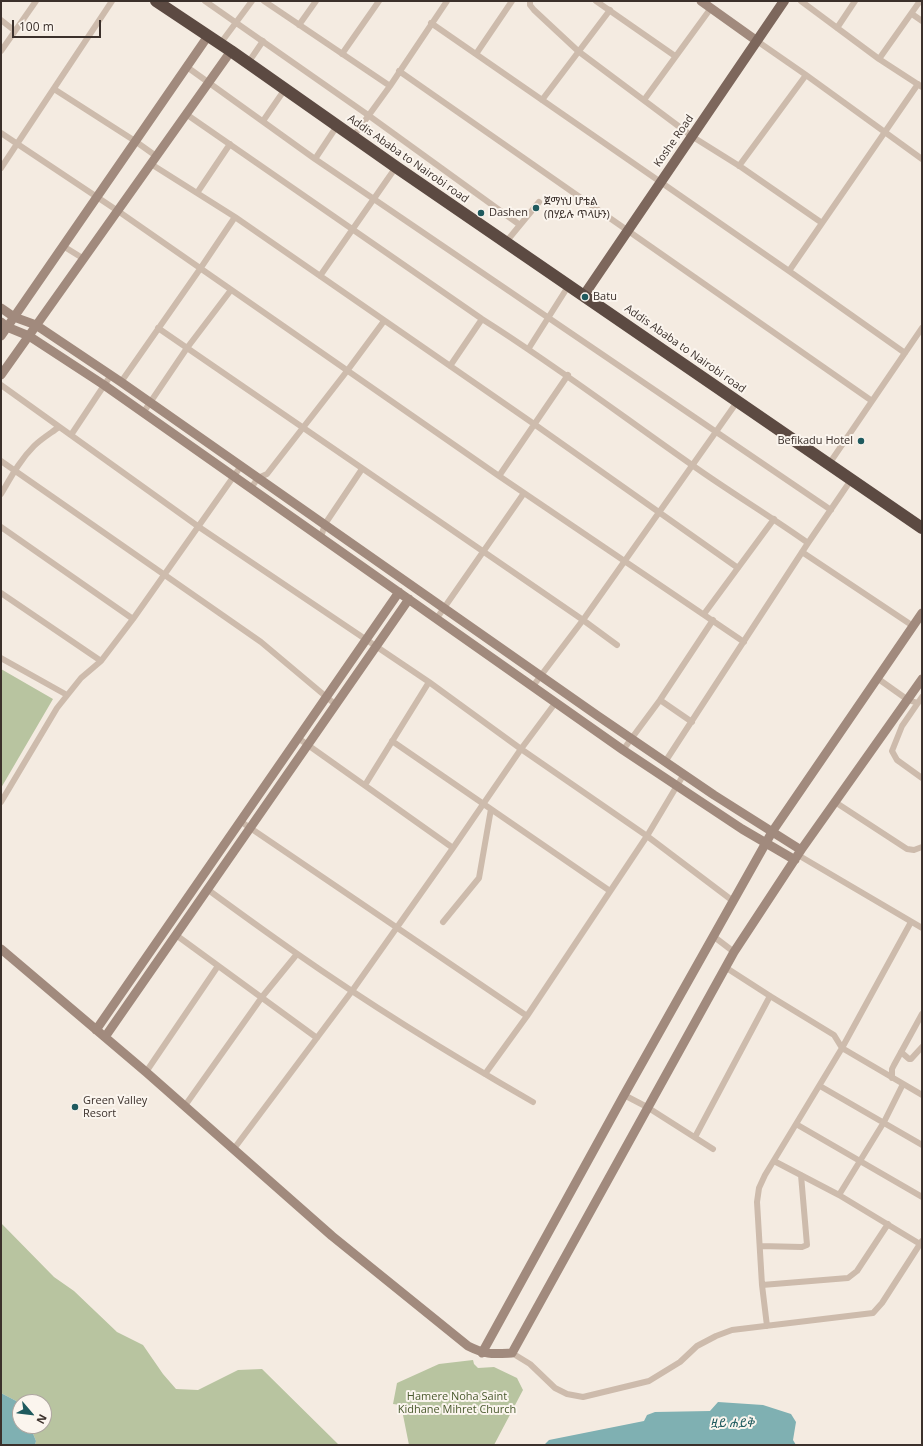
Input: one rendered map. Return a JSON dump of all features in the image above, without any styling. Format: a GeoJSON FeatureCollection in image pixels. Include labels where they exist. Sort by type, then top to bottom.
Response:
{"type":"FeatureCollection","features":[{"type":"Feature","properties":{"kind":"highway","name":"Addis Ababa to Nairobi road"},"geometry":{"type":"LineString","coordinates":[[156,1],[231,51],[396,167],[922,528]]}},
{"type":"Feature","properties":{"kind":"main road","name":"Koshe Road"},"geometry":{"type":"LineString","coordinates":[[584,295],[627,230],[693,137],[784,1]]}},
{"type":"Feature","properties":{"kind":"street"},"geometry":{"type":"LineString","coordinates":[[1,52],[36,1]]}},
{"type":"Feature","properties":{"kind":"street"},"geometry":{"type":"LineString","coordinates":[[1,168],[112,1]]}},
{"type":"Feature","properties":{"kind":"street"},"geometry":{"type":"LineString","coordinates":[[205,1],[368,115],[520,225]]}},
{"type":"Feature","properties":{"kind":"street"},"geometry":{"type":"LineString","coordinates":[[220,44],[252,1]]}},
{"type":"Feature","properties":{"kind":"street"},"geometry":{"type":"LineString","coordinates":[[264,1],[390,86]]}},
{"type":"Feature","properties":{"kind":"street"},"geometry":{"type":"LineString","coordinates":[[300,25],[316,1]]}},
{"type":"Feature","properties":{"kind":"street"},"geometry":{"type":"LineString","coordinates":[[342,54],[379,1]]}},
{"type":"Feature","properties":{"kind":"street"},"geometry":{"type":"LineString","coordinates":[[353,137],[390,86],[447,1]]}},
{"type":"Feature","properties":{"kind":"street"},"geometry":{"type":"LineString","coordinates":[[476,54],[512,1]]}},
{"type":"Feature","properties":{"kind":"street"},"geometry":{"type":"LineString","coordinates":[[530,1],[530,5],[534,10],[578,51],[693,137],[739,166],[822,223]]}},
{"type":"Feature","properties":{"kind":"street"},"geometry":{"type":"LineString","coordinates":[[596,1],[675,56]]}},
{"type":"Feature","properties":{"kind":"street"},"geometry":{"type":"LineString","coordinates":[[701,1],[922,159]]}},
{"type":"Feature","properties":{"kind":"street"},"geometry":{"type":"LineString","coordinates":[[789,271],[920,85],[879,59],[801,1]]}},
{"type":"Feature","properties":{"kind":"street"},"geometry":{"type":"LineString","coordinates":[[837,28],[855,1]]}},
{"type":"Feature","properties":{"kind":"street"},"geometry":{"type":"LineString","coordinates":[[879,59],[920,1]]}},
{"type":"Feature","properties":{"kind":"street"},"geometry":{"type":"LineString","coordinates":[[644,100],[711,8]]}},
{"type":"Feature","properties":{"kind":"street"},"geometry":{"type":"LineString","coordinates":[[542,100],[610,10]]}},
{"type":"Feature","properties":{"kind":"street"},"geometry":{"type":"LineString","coordinates":[[912,14],[922,21]]}},
{"type":"Feature","properties":{"kind":"street"},"geometry":{"type":"LineString","coordinates":[[1,20],[15,31]]}},
{"type":"Feature","properties":{"kind":"street"},"geometry":{"type":"LineString","coordinates":[[431,23],[905,353]]}},
{"type":"Feature","properties":{"kind":"street"},"geometry":{"type":"LineString","coordinates":[[1,336],[4,324],[14,317],[208,36]]}},
{"type":"Feature","properties":{"kind":"street"},"geometry":{"type":"LineString","coordinates":[[248,63],[263,41]]}},
{"type":"Feature","properties":{"kind":"street"},"geometry":{"type":"LineString","coordinates":[[1,375],[231,51]]}},
{"type":"Feature","properties":{"kind":"street"},"geometry":{"type":"LineString","coordinates":[[187,67],[315,159],[548,316],[831,510]]}},
{"type":"Feature","properties":{"kind":"street"},"geometry":{"type":"LineString","coordinates":[[399,71],[872,401]]}},
{"type":"Feature","properties":{"kind":"street"},"geometry":{"type":"LineString","coordinates":[[739,166],[806,75]]}},
{"type":"Feature","properties":{"kind":"street"},"geometry":{"type":"LineString","coordinates":[[54,89],[136,141],[154,160],[197,193],[235,217],[534,424],[738,568]]}},
{"type":"Feature","properties":{"kind":"street"},"geometry":{"type":"LineString","coordinates":[[262,120],[285,89]]}},
{"type":"Feature","properties":{"kind":"street"},"geometry":{"type":"LineString","coordinates":[[186,114],[482,319],[529,348],[693,465],[808,543]]}},
{"type":"Feature","properties":{"kind":"street"},"geometry":{"type":"LineString","coordinates":[[315,159],[337,126]]}},
{"type":"Feature","properties":{"kind":"street"},"geometry":{"type":"LineString","coordinates":[[1,132],[118,211],[499,476],[744,642]]}},
{"type":"Feature","properties":{"kind":"street"},"geometry":{"type":"LineString","coordinates":[[197,193],[230,144]]}},
{"type":"Feature","properties":{"kind":"street"},"geometry":{"type":"LineString","coordinates":[[320,276],[396,167]]}},
{"type":"Feature","properties":{"kind":"street"},"geometry":{"type":"LineString","coordinates":[[506,242],[539,202]]}},
{"type":"Feature","properties":{"kind":"street"},"geometry":{"type":"LineString","coordinates":[[121,382],[235,217]]}},
{"type":"Feature","properties":{"kind":"street"},"geometry":{"type":"LineString","coordinates":[[63,246],[84,259]]}},
{"type":"Feature","properties":{"kind":"street"},"geometry":{"type":"LineString","coordinates":[[529,348],[569,285]]}},
{"type":"Feature","properties":{"kind":"street"},"geometry":{"type":"LineString","coordinates":[[143,413],[187,348],[231,290]]}},
{"type":"Feature","properties":{"kind":"street"},"geometry":{"type":"LineString","coordinates":[[1,308],[14,317],[36,325],[111,375],[241,466],[263,476],[267,484],[292,502],[445,607],[598,716],[714,795],[772,832],[798,855]]}},
{"type":"Feature","properties":{"kind":"street"},"geometry":{"type":"LineString","coordinates":[[450,366],[482,319]]}},
{"type":"Feature","properties":{"kind":"street"},"geometry":{"type":"LineString","coordinates":[[251,488],[263,476],[303,428],[384,321]]}},
{"type":"Feature","properties":{"kind":"street"},"geometry":{"type":"LineString","coordinates":[[4,324],[29,336],[104,385],[186,444],[234,475],[284,512],[591,726],[623,750],[707,806],[765,843],[798,855],[922,928]]}},
{"type":"Feature","properties":{"kind":"street"},"geometry":{"type":"LineString","coordinates":[[158,328],[584,620],[617,645]]}},
{"type":"Feature","properties":{"kind":"street"},"geometry":{"type":"LineString","coordinates":[[829,464],[922,328]]}},
{"type":"Feature","properties":{"kind":"street"},"geometry":{"type":"LineString","coordinates":[[76,366],[82,356]]}},
{"type":"Feature","properties":{"kind":"street"},"geometry":{"type":"LineString","coordinates":[[71,435],[111,375]]}},
{"type":"Feature","properties":{"kind":"street"},"geometry":{"type":"LineString","coordinates":[[499,476],[568,375]]}},
{"type":"Feature","properties":{"kind":"street"},"geometry":{"type":"LineString","coordinates":[[1,385],[199,527],[429,682],[521,749],[647,836],[733,901]]}},
{"type":"Feature","properties":{"kind":"street"},"geometry":{"type":"LineString","coordinates":[[534,686],[584,620],[737,402]]}},
{"type":"Feature","properties":{"kind":"street"},"geometry":{"type":"LineString","coordinates":[[1,494],[15,470],[35,445],[59,427]]}},
{"type":"Feature","properties":{"kind":"street"},"geometry":{"type":"LineString","coordinates":[[186,444],[194,433]]}},
{"type":"Feature","properties":{"kind":"street"},"geometry":{"type":"LineString","coordinates":[[1,461],[261,642],[336,705]]}},
{"type":"Feature","properties":{"kind":"street"},"geometry":{"type":"LineString","coordinates":[[1,802],[57,708],[81,678],[101,661],[133,619],[241,466]]}},
{"type":"Feature","properties":{"kind":"street"},"geometry":{"type":"LineString","coordinates":[[321,537],[325,524],[362,469]]}},
{"type":"Feature","properties":{"kind":"street"},"geometry":{"type":"LineString","coordinates":[[665,762],[802,552],[852,480]]}},
{"type":"Feature","properties":{"kind":"street"},"geometry":{"type":"LineString","coordinates":[[260,494],[267,484]]}},
{"type":"Feature","properties":{"kind":"street"},"geometry":{"type":"LineString","coordinates":[[437,618],[524,493]]}},
{"type":"Feature","properties":{"kind":"street"},"geometry":{"type":"LineString","coordinates":[[284,512],[292,502]]}},
{"type":"Feature","properties":{"kind":"street"},"geometry":{"type":"LineString","coordinates":[[704,614],[774,519]]}},
{"type":"Feature","properties":{"kind":"street"},"geometry":{"type":"LineString","coordinates":[[1,527],[133,619]]}},
{"type":"Feature","properties":{"kind":"street"},"geometry":{"type":"LineString","coordinates":[[802,552],[913,626]]}},
{"type":"Feature","properties":{"kind":"street"},"geometry":{"type":"LineString","coordinates":[[366,569],[374,558]]}},
{"type":"Feature","properties":{"kind":"street"},"geometry":{"type":"LineString","coordinates":[[96,1030],[399,592]]}},
{"type":"Feature","properties":{"kind":"street"},"geometry":{"type":"LineString","coordinates":[[1,593],[101,661]]}},
{"type":"Feature","properties":{"kind":"street"},"geometry":{"type":"LineString","coordinates":[[105,1037],[409,599]]}},
{"type":"Feature","properties":{"kind":"street"},"geometry":{"type":"LineString","coordinates":[[482,1353],[765,843],[922,613]]}},
{"type":"Feature","properties":{"kind":"street"},"geometry":{"type":"LineString","coordinates":[[623,750],[660,700],[713,620]]}},
{"type":"Feature","properties":{"kind":"street"},"geometry":{"type":"LineString","coordinates":[[488,654],[496,643]]}},
{"type":"Feature","properties":{"kind":"street"},"geometry":{"type":"LineString","coordinates":[[1,658],[67,695]]}},
{"type":"Feature","properties":{"kind":"street"},"geometry":{"type":"LineString","coordinates":[[342,675],[352,681]]}},
{"type":"Feature","properties":{"kind":"street"},"geometry":{"type":"LineString","coordinates":[[877,678],[908,700],[918,703]]}},
{"type":"Feature","properties":{"kind":"street"},"geometry":{"type":"LineString","coordinates":[[512,1353],[734,952],[798,855],[922,679]]}},
{"type":"Feature","properties":{"kind":"street"},"geometry":{"type":"LineString","coordinates":[[365,785],[429,682]]}},
{"type":"Feature","properties":{"kind":"street"},"geometry":{"type":"LineString","coordinates":[[546,695],[554,684]]}},
{"type":"Feature","properties":{"kind":"street"},"geometry":{"type":"LineString","coordinates":[[922,697],[902,726],[892,751],[897,760],[922,778]]}},
{"type":"Feature","properties":{"kind":"street"},"geometry":{"type":"LineString","coordinates":[[660,700],[692,722]]}},
{"type":"Feature","properties":{"kind":"street"},"geometry":{"type":"LineString","coordinates":[[233,1150],[352,991],[521,749],[556,702]]}},
{"type":"Feature","properties":{"kind":"street"},"geometry":{"type":"LineString","coordinates":[[591,726],[598,716]]}},
{"type":"Feature","properties":{"kind":"street"},"geometry":{"type":"LineString","coordinates":[[298,738],[453,848]]}},
{"type":"Feature","properties":{"kind":"street"},"geometry":{"type":"LineString","coordinates":[[392,741],[610,891]]}},
{"type":"Feature","properties":{"kind":"street"},"geometry":{"type":"LineString","coordinates":[[485,1074],[527,1016],[647,836],[684,774]]}},
{"type":"Feature","properties":{"kind":"street"},"geometry":{"type":"LineString","coordinates":[[707,806],[714,795]]}},
{"type":"Feature","properties":{"kind":"street"},"geometry":{"type":"LineString","coordinates":[[835,802],[907,849],[914,850],[922,847]]}},
{"type":"Feature","properties":{"kind":"street"},"geometry":{"type":"LineString","coordinates":[[443,922],[479,878],[490,809]]}},
{"type":"Feature","properties":{"kind":"street"},"geometry":{"type":"LineString","coordinates":[[742,829],[750,818]]}},
{"type":"Feature","properties":{"kind":"street"},"geometry":{"type":"LineString","coordinates":[[240,821],[527,1016]]}},
{"type":"Feature","properties":{"kind":"street"},"geometry":{"type":"LineString","coordinates":[[208,889],[297,954],[352,991],[485,1074],[533,1102]]}},
{"type":"Feature","properties":{"kind":"street"},"geometry":{"type":"LineString","coordinates":[[767,1326],[762,1285],[757,1196],[762,1182],[842,1048],[911,922]]}},
{"type":"Feature","properties":{"kind":"street"},"geometry":{"type":"LineString","coordinates":[[176,935],[317,1038]]}},
{"type":"Feature","properties":{"kind":"street"},"geometry":{"type":"LineString","coordinates":[[713,936],[734,952]]}},
{"type":"Feature","properties":{"kind":"street"},"geometry":{"type":"LineString","coordinates":[[1,949],[146,1072],[332,1236],[468,1346],[482,1353],[512,1353],[530,1364],[555,1388],[568,1394],[583,1397],[649,1382],[680,1362],[697,1346],[732,1330],[873,1313],[882,1304],[921,1242],[839,1195],[774,1161]]}},
{"type":"Feature","properties":{"kind":"street"},"geometry":{"type":"LineString","coordinates":[[184,1107],[262,997],[297,954]]}},
{"type":"Feature","properties":{"kind":"street"},"geometry":{"type":"LineString","coordinates":[[146,1072],[218,966]]}},
{"type":"Feature","properties":{"kind":"street"},"geometry":{"type":"LineString","coordinates":[[725,967],[834,1035],[842,1048],[922,1095]]}},
{"type":"Feature","properties":{"kind":"street"},"geometry":{"type":"LineString","coordinates":[[695,1137],[770,996]]}},
{"type":"Feature","properties":{"kind":"street"},"geometry":{"type":"LineString","coordinates":[[892,1078],[892,1069],[922,1014]]}},
{"type":"Feature","properties":{"kind":"street"},"geometry":{"type":"LineString","coordinates":[[901,1052],[911,1059],[922,1047]]}},
{"type":"Feature","properties":{"kind":"street"},"geometry":{"type":"LineString","coordinates":[[839,1195],[884,1122],[903,1084]]}},
{"type":"Feature","properties":{"kind":"street"},"geometry":{"type":"LineString","coordinates":[[820,1086],[922,1145]]}},
{"type":"Feature","properties":{"kind":"street"},"geometry":{"type":"LineString","coordinates":[[624,1095],[647,1107],[713,1149]]}},
{"type":"Feature","properties":{"kind":"street"},"geometry":{"type":"LineString","coordinates":[[796,1124],[922,1197]]}},
{"type":"Feature","properties":{"kind":"street"},"geometry":{"type":"LineString","coordinates":[[760,1246],[802,1247],[807,1245],[801,1175]]}},
{"type":"Feature","properties":{"kind":"street"},"geometry":{"type":"LineString","coordinates":[[762,1285],[852,1276],[857,1271],[888,1224]]}},
{"type":"Feature","properties":{"kind":"green space"},"geometry":{"type":"Polygon","coordinates":[[[1,669],[53,699],[1,788],[1,669]]]}},
{"type":"Feature","properties":{"kind":"green space"},"geometry":{"type":"Polygon","coordinates":[[[1,1223],[54,1277],[74,1291],[117,1332],[143,1345],[163,1374],[176,1389],[198,1390],[238,1370],[262,1369],[339,1445],[35,1445],[36,1441],[33,1434],[52,1434],[52,1394],[12,1394],[12,1399],[1,1393],[1,1223]]]}},
{"type":"Feature","properties":{"kind":"green space","name":"Hamere Noha Saint Kidhane Mihret Church"},"geometry":{"type":"Polygon","coordinates":[[[473,1360],[474,1364],[478,1368],[494,1367],[517,1378],[523,1390],[494,1445],[409,1445],[401,1405],[393,1404],[397,1383],[439,1364],[473,1360]]]}},
{"type":"Feature","properties":{"kind":"water"},"geometry":{"type":"Polygon","coordinates":[[[1,1393],[12,1399],[12,1434],[33,1434],[36,1441],[35,1445],[1,1445],[1,1393]]]}},
{"type":"Feature","properties":{"kind":"water","name":"ዟይ ሐይቅ"},"geometry":{"type":"Polygon","coordinates":[[[718,1402],[763,1405],[791,1414],[796,1422],[793,1440],[796,1445],[544,1445],[549,1440],[644,1421],[647,1415],[655,1412],[710,1411],[718,1402]]]}},
{"type":"Feature","properties":{"kind":"place","name":"ጀማነህ ሆቴል (በሃይሉ ጥላሁን)"},"geometry":{"type":"Point","coordinates":[536,208]}},
{"type":"Feature","properties":{"kind":"place","name":"Dashen"},"geometry":{"type":"Point","coordinates":[481,213]}},
{"type":"Feature","properties":{"kind":"place","name":"Batu"},"geometry":{"type":"Point","coordinates":[585,297]}},
{"type":"Feature","properties":{"kind":"place","name":"Befikadu Hotel"},"geometry":{"type":"Point","coordinates":[861,441]}},
{"type":"Feature","properties":{"kind":"place","name":"Green Valley Resort"},"geometry":{"type":"Point","coordinates":[75,1107]}}]}
